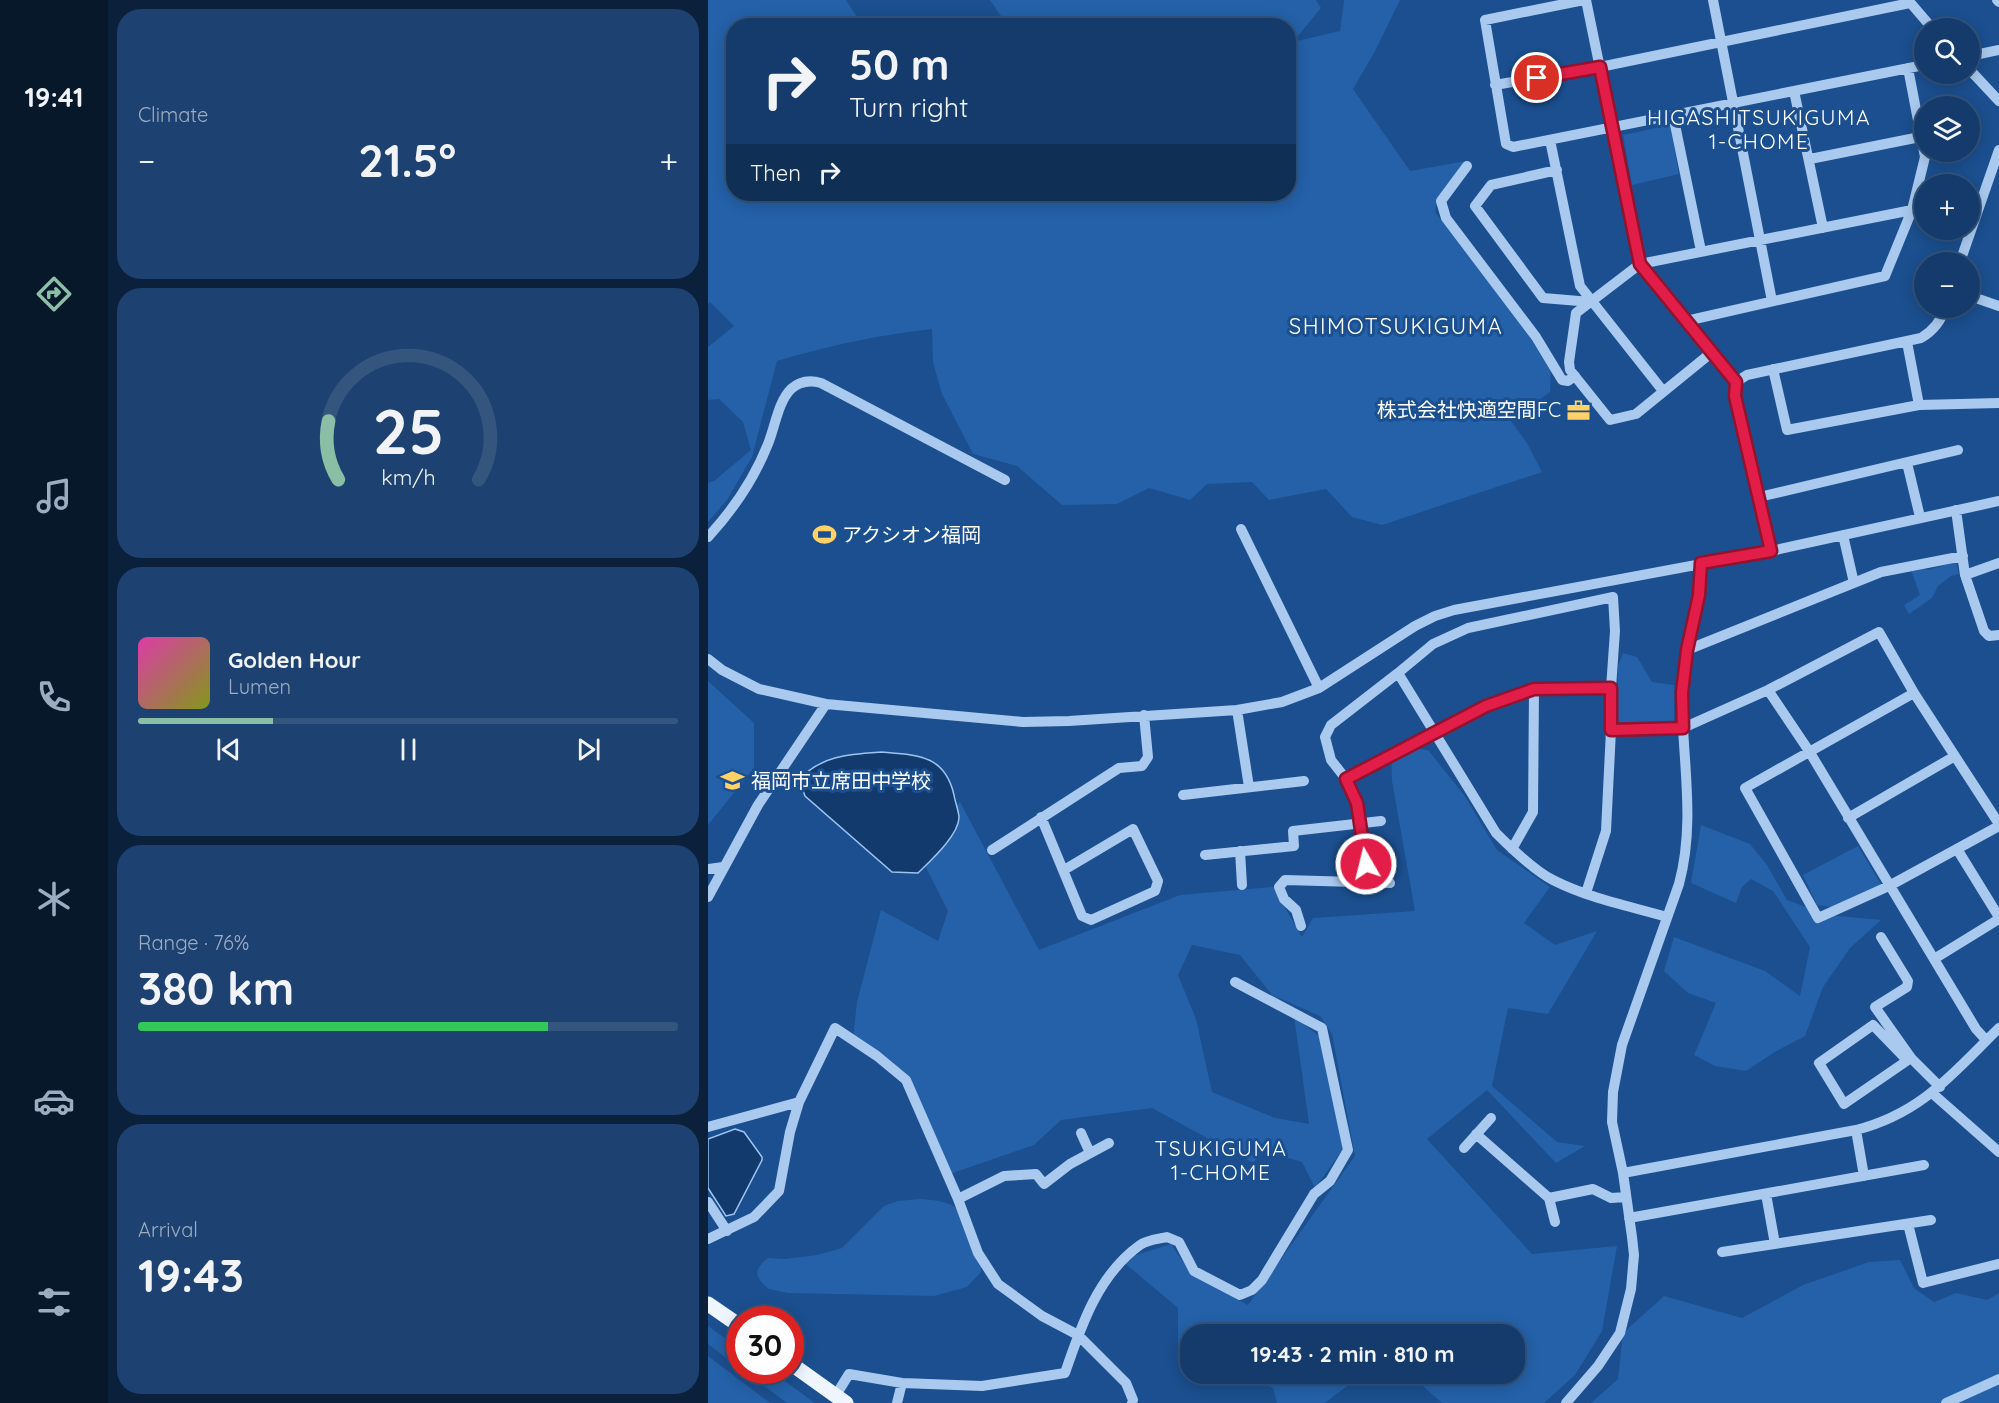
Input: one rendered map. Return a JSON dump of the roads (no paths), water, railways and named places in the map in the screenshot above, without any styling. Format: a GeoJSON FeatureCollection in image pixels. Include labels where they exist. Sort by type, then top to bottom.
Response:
{"type":"FeatureCollection","features":[{"type":"Feature","properties":{"kind":"main road"},"geometry":{"type":"LineString","coordinates":[[708,1304],[726,1316]]}},
{"type":"Feature","properties":{"kind":"main road"},"geometry":{"type":"LineString","coordinates":[[804,1373],[841,1399]]}},
{"type":"Feature","properties":{"kind":"street"},"geometry":{"type":"LineString","coordinates":[[1771,551],[1735,396],[1736,382],[1640,264],[1612,127],[1600,67],[1585,0],[1485,20],[1506,144],[1513,147],[1550,140],[1612,127],[1914,66]]}},
{"type":"Feature","properties":{"kind":"street"},"geometry":{"type":"LineString","coordinates":[[1713,0],[1772,301]]}},
{"type":"Feature","properties":{"kind":"street"},"geometry":{"type":"LineString","coordinates":[[1495,85],[1600,67],[1909,1],[1923,18]]}},
{"type":"Feature","properties":{"kind":"street"},"geometry":{"type":"LineString","coordinates":[[1980,54],[1999,50]]}},
{"type":"Feature","properties":{"kind":"street"},"geometry":{"type":"LineString","coordinates":[[1908,68],[1914,102]]}},
{"type":"Feature","properties":{"kind":"street"},"geometry":{"type":"LineString","coordinates":[[1980,81],[1999,101]]}},
{"type":"Feature","properties":{"kind":"street"},"geometry":{"type":"LineString","coordinates":[[1794,91],[1823,228]]}},
{"type":"Feature","properties":{"kind":"street"},"geometry":{"type":"LineString","coordinates":[[1673,115],[1701,251]]}},
{"type":"Feature","properties":{"kind":"street"},"geometry":{"type":"LineString","coordinates":[[1810,159],[1914,138]]}},
{"type":"Feature","properties":{"kind":"street"},"geometry":{"type":"LineString","coordinates":[[1550,140],[1580,285],[1664,391]]}},
{"type":"Feature","properties":{"kind":"street"},"geometry":{"type":"LineString","coordinates":[[1980,198],[1999,150]]}},
{"type":"Feature","properties":{"kind":"street"},"geometry":{"type":"LineString","coordinates":[[1686,321],[1885,276],[1912,210],[1924,162]]}},
{"type":"Feature","properties":{"kind":"street"},"geometry":{"type":"LineString","coordinates":[[1467,166],[1441,201],[1446,218],[1536,337],[1562,380],[1568,381],[1575,376]]}},
{"type":"Feature","properties":{"kind":"street"},"geometry":{"type":"LineString","coordinates":[[1557,170],[1491,185],[1475,206],[1544,298],[1592,302]]}},
{"type":"Feature","properties":{"kind":"street"},"geometry":{"type":"LineString","coordinates":[[1711,352],[1636,414],[1610,420],[1570,370],[1569,362],[1576,314],[1640,264],[1912,210]]}},
{"type":"Feature","properties":{"kind":"street"},"geometry":{"type":"LineString","coordinates":[[1980,299],[1999,306]]}},
{"type":"Feature","properties":{"kind":"street"},"geometry":{"type":"LineString","coordinates":[[1736,382],[1747,375],[1921,338],[1931,332],[1941,318]]}},
{"type":"Feature","properties":{"kind":"street"},"geometry":{"type":"LineString","coordinates":[[1907,342],[1919,405]]}},
{"type":"Feature","properties":{"kind":"street"},"geometry":{"type":"LineString","coordinates":[[1773,369],[1787,430],[1919,405],[1999,403]]}},
{"type":"Feature","properties":{"kind":"street"},"geometry":{"type":"LineString","coordinates":[[708,537],[726,517],[750,481],[768,445],[784,398],[792,388],[800,383],[811,381],[822,383],[1005,480]]}},
{"type":"Feature","properties":{"kind":"street"},"geometry":{"type":"LineString","coordinates":[[1759,497],[1958,450]]}},
{"type":"Feature","properties":{"kind":"street"},"geometry":{"type":"LineString","coordinates":[[1907,463],[1920,517]]}},
{"type":"Feature","properties":{"kind":"street"},"geometry":{"type":"LineString","coordinates":[[708,659],[722,670],[759,689],[826,704],[1023,722],[1238,710],[1282,702],[1319,688],[1415,626],[1454,610],[1771,551],[1999,501]]}},
{"type":"Feature","properties":{"kind":"street"},"geometry":{"type":"LineString","coordinates":[[1956,510],[1965,574],[1984,632],[1989,636],[1999,635]]}},
{"type":"Feature","properties":{"kind":"street"},"geometry":{"type":"LineString","coordinates":[[1241,529],[1319,688]]}},
{"type":"Feature","properties":{"kind":"street"},"geometry":{"type":"LineString","coordinates":[[1843,535],[1854,583]]}},
{"type":"Feature","properties":{"kind":"street"},"geometry":{"type":"LineString","coordinates":[[1687,650],[1881,572],[1963,556]]}},
{"type":"Feature","properties":{"kind":"street"},"geometry":{"type":"LineString","coordinates":[[1566,1403],[1598,1366],[1620,1333],[1632,1276],[1634,1256],[1623,1173],[1612,1122],[1613,1092],[1616,1068],[1633,1012],[1680,884],[1688,837],[1689,815],[1682,693],[1687,650],[1699,595],[1701,563]]}},
{"type":"Feature","properties":{"kind":"street"},"geometry":{"type":"LineString","coordinates":[[1965,574],[1999,563]]}},
{"type":"Feature","properties":{"kind":"street"},"geometry":{"type":"LineString","coordinates":[[1369,883],[1357,803],[1346,779],[1331,760],[1325,737],[1331,726],[1433,644],[1468,628],[1612,597],[1615,631],[1606,831],[1586,893]]}},
{"type":"Feature","properties":{"kind":"street"},"geometry":{"type":"LineString","coordinates":[[1611,730],[1683,728],[1768,690],[1879,632],[1914,693],[1999,825],[1889,886],[1818,918],[1745,788],[1914,693]]}},
{"type":"Feature","properties":{"kind":"street"},"geometry":{"type":"LineString","coordinates":[[1398,673],[1496,833],[1512,849],[1551,879],[1586,893],[1668,917]]}},
{"type":"Feature","properties":{"kind":"street"},"geometry":{"type":"LineString","coordinates":[[1346,779],[1486,706],[1534,689],[1611,688]]}},
{"type":"Feature","properties":{"kind":"street"},"geometry":{"type":"LineString","coordinates":[[1512,849],[1533,812],[1534,689]]}},
{"type":"Feature","properties":{"kind":"street"},"geometry":{"type":"LineString","coordinates":[[1768,690],[1809,751],[1976,1029],[1986,1040]]}},
{"type":"Feature","properties":{"kind":"street"},"geometry":{"type":"LineString","coordinates":[[708,897],[758,805],[826,704]]}},
{"type":"Feature","properties":{"kind":"street"},"geometry":{"type":"LineString","coordinates":[[1238,710],[1249,787]]}},
{"type":"Feature","properties":{"kind":"street"},"geometry":{"type":"LineString","coordinates":[[992,850],[1119,768],[1142,766],[1148,758],[1144,715]]}},
{"type":"Feature","properties":{"kind":"street"},"geometry":{"type":"LineString","coordinates":[[1848,818],[1955,756]]}},
{"type":"Feature","properties":{"kind":"street"},"geometry":{"type":"LineString","coordinates":[[1183,795],[1304,781]]}},
{"type":"Feature","properties":{"kind":"street"},"geometry":{"type":"LineString","coordinates":[[1041,818],[1082,916],[1091,920],[1155,891],[1158,881],[1133,829],[1064,870]]}},
{"type":"Feature","properties":{"kind":"street"},"geometry":{"type":"LineString","coordinates":[[1204,855],[1294,846],[1293,831],[1381,821]]}},
{"type":"Feature","properties":{"kind":"street"},"geometry":{"type":"LineString","coordinates":[[1934,959],[1999,918],[1957,849]]}},
{"type":"Feature","properties":{"kind":"street"},"geometry":{"type":"LineString","coordinates":[[1240,851],[1242,885]]}},
{"type":"Feature","properties":{"kind":"street"},"geometry":{"type":"LineString","coordinates":[[708,868],[723,867]]}},
{"type":"Feature","properties":{"kind":"street"},"geometry":{"type":"LineString","coordinates":[[1301,926],[1296,910],[1284,899],[1279,887],[1285,880],[1390,883]]}},
{"type":"Feature","properties":{"kind":"street"},"geometry":{"type":"LineString","coordinates":[[1881,937],[1908,981],[1907,987],[1875,1007],[1936,1090],[1999,1152]]}},
{"type":"Feature","properties":{"kind":"street"},"geometry":{"type":"LineString","coordinates":[[841,1399],[849,1374],[902,1383],[982,1386],[1065,1373],[1089,1308],[1107,1279],[1142,1244],[1167,1237],[1179,1242],[1194,1271],[1240,1295],[1252,1290],[1262,1280],[1314,1194],[1330,1181],[1348,1150],[1322,1028],[1235,982]]}},
{"type":"Feature","properties":{"kind":"street"},"geometry":{"type":"LineString","coordinates":[[1873,1025],[1904,1057],[1911,1058],[1844,1104],[1819,1063],[1873,1025]]}},
{"type":"Feature","properties":{"kind":"street"},"geometry":{"type":"LineString","coordinates":[[708,1239],[754,1217],[780,1191],[790,1131],[799,1102],[835,1028],[877,1056],[906,1080],[958,1199],[978,1253],[998,1284],[1042,1316],[1078,1335],[1126,1383],[1133,1400],[1132,1403]]}},
{"type":"Feature","properties":{"kind":"street"},"geometry":{"type":"LineString","coordinates":[[1623,1173],[1875,1125],[1901,1114],[1936,1090],[1999,1028]]}},
{"type":"Feature","properties":{"kind":"street"},"geometry":{"type":"LineString","coordinates":[[708,1127],[799,1102]]}},
{"type":"Feature","properties":{"kind":"street"},"geometry":{"type":"LineString","coordinates":[[1464,1148],[1491,1118]]}},
{"type":"Feature","properties":{"kind":"street"},"geometry":{"type":"LineString","coordinates":[[1856,1130],[1864,1176]]}},
{"type":"Feature","properties":{"kind":"street"},"geometry":{"type":"LineString","coordinates":[[1081,1133],[1090,1153]]}},
{"type":"Feature","properties":{"kind":"street"},"geometry":{"type":"LineString","coordinates":[[1476,1134],[1549,1198],[1555,1222]]}},
{"type":"Feature","properties":{"kind":"street"},"geometry":{"type":"LineString","coordinates":[[958,1199],[1004,1176],[1036,1174],[1044,1184],[1070,1164],[1109,1143]]}},
{"type":"Feature","properties":{"kind":"street"},"geometry":{"type":"LineString","coordinates":[[1629,1218],[1924,1165]]}},
{"type":"Feature","properties":{"kind":"street"},"geometry":{"type":"LineString","coordinates":[[1549,1198],[1593,1189],[1611,1198],[1626,1197]]}},
{"type":"Feature","properties":{"kind":"street"},"geometry":{"type":"LineString","coordinates":[[1766,1194],[1775,1244]]}},
{"type":"Feature","properties":{"kind":"street"},"geometry":{"type":"LineString","coordinates":[[708,1202],[727,1231]]}},
{"type":"Feature","properties":{"kind":"street"},"geometry":{"type":"LineString","coordinates":[[1722,1252],[1931,1220]]}},
{"type":"Feature","properties":{"kind":"street"},"geometry":{"type":"LineString","coordinates":[[1908,1224],[1923,1284],[1998,1264]]}},
{"type":"Feature","properties":{"kind":"street"},"geometry":{"type":"LineString","coordinates":[[1946,1403],[1999,1379]]}},
{"type":"Feature","properties":{"kind":"street"},"geometry":{"type":"LineString","coordinates":[[897,1403],[902,1383]]}},
{"type":"Feature","properties":{"kind":"place","name":"株式会社快適空間FC"},"geometry":{"type":"Point","coordinates":[1579,410]}},
{"type":"Feature","properties":{"kind":"place","name":"アクシオン福岡"},"geometry":{"type":"Point","coordinates":[824,535]}},
{"type":"Feature","properties":{"kind":"place","name":"福岡市立席田中学校"},"geometry":{"type":"Point","coordinates":[733,781]}},
{"type":"Feature","properties":{"kind":"district","name":"HIGASHITSUKIGUMA 1-CHOME"},"geometry":{"type":"Point","coordinates":[1759,130]}},
{"type":"Feature","properties":{"kind":"district","name":"SHIMOTSUKIGUMA"},"geometry":{"type":"Point","coordinates":[1396,326]}},
{"type":"Feature","properties":{"kind":"district","name":"TSUKIGUMA 1-CHOME"},"geometry":{"type":"Point","coordinates":[1221,1161]}}]}
